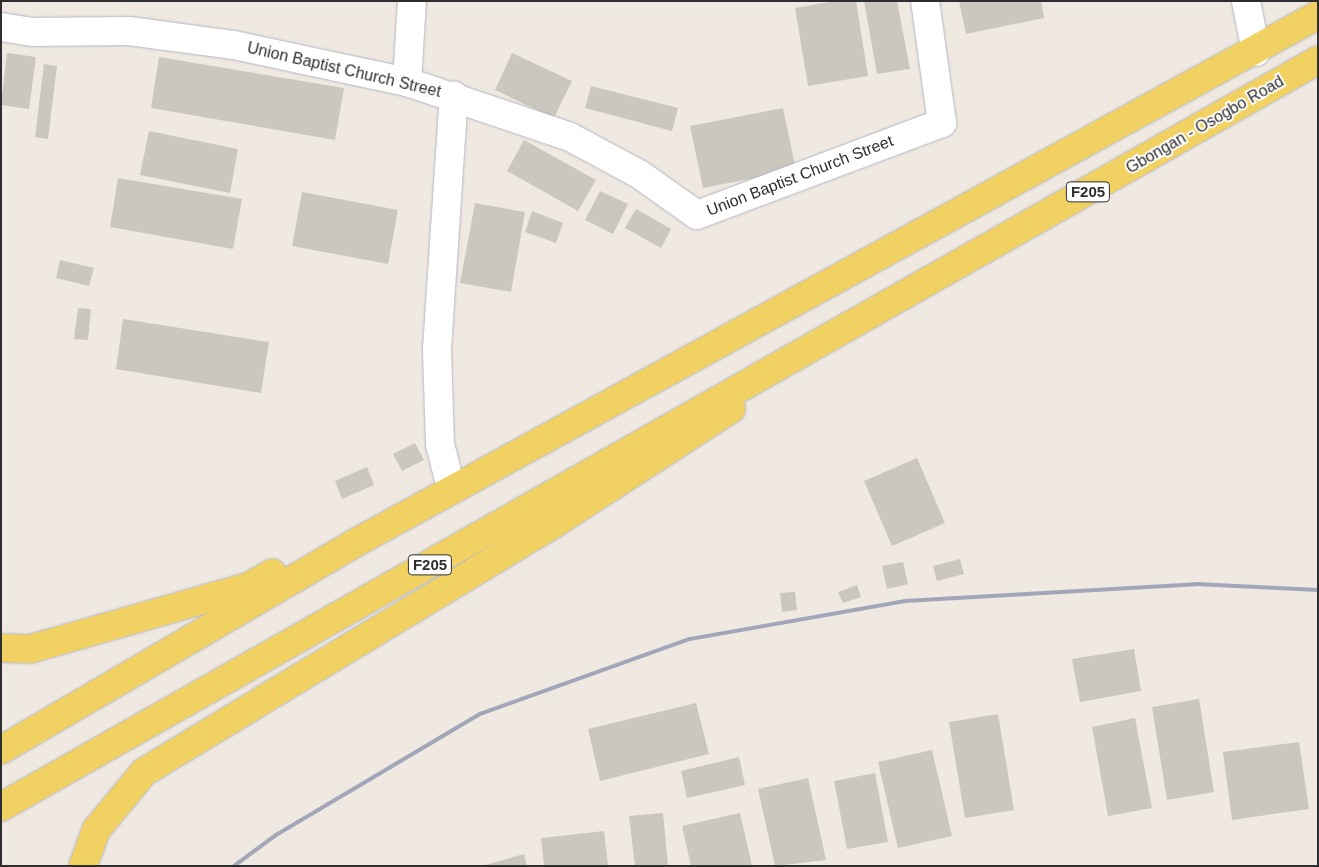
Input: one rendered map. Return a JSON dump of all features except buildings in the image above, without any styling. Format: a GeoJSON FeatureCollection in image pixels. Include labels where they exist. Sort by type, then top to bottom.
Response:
{"type":"FeatureCollection","features":[{"type":"Feature","properties":{"kind":"main road"},"geometry":{"type":"LineString","coordinates":[[1,750],[357,542],[1256,52],[1318,15]]}},
{"type":"Feature","properties":{"kind":"main road","name":"Gbongan - Osogbo Road"},"geometry":{"type":"LineString","coordinates":[[856,319],[988,250],[1318,60]]}},
{"type":"Feature","properties":{"kind":"main road"},"geometry":{"type":"LineString","coordinates":[[1,648],[30,649],[248,587],[736,313],[828,284]]}},
{"type":"Feature","properties":{"kind":"main road"},"geometry":{"type":"LineString","coordinates":[[83,866],[96,830],[144,772],[696,434],[856,319]]}},
{"type":"Feature","properties":{"kind":"main road","name":"F205"},"geometry":{"type":"LineString","coordinates":[[1,807],[856,319]]}},
{"type":"Feature","properties":{"kind":"street"},"geometry":{"type":"LineString","coordinates":[[407,82],[412,1]]}},
{"type":"Feature","properties":{"kind":"street","name":"Union Baptist Church Street"},"geometry":{"type":"LineString","coordinates":[[1,27],[33,32],[129,31],[215,43],[407,82],[454,96],[570,138],[639,174],[698,215],[942,123],[925,1]]}},
{"type":"Feature","properties":{"kind":"street"},"geometry":{"type":"LineString","coordinates":[[1246,1],[1256,52]]}},
{"type":"Feature","properties":{"kind":"street"},"geometry":{"type":"LineString","coordinates":[[448,476],[440,445],[438,349],[454,96]]}},
{"type":"Feature","properties":{"kind":"railway"},"geometry":{"type":"LineString","coordinates":[[234,866],[276,835],[480,714],[690,639],[905,601],[1196,584],[1318,590]]}}]}
